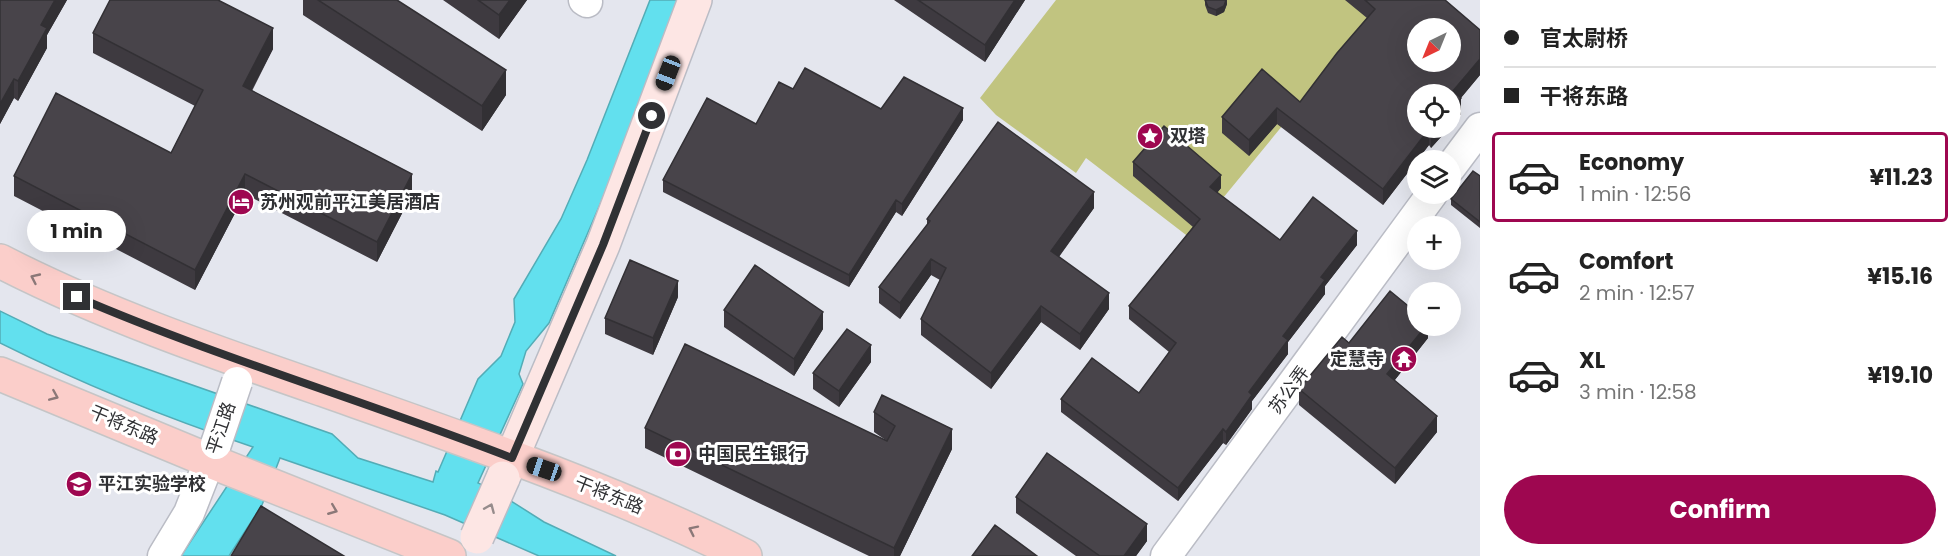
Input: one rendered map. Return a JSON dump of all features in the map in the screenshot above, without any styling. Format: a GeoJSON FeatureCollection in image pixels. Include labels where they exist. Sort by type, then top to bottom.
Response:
{"type":"FeatureCollection","features":[{"type":"Feature","properties":{"kind":"main road","name":"干将东路"},"geometry":{"type":"LineString","coordinates":[[0,261],[240,372],[429,427],[505,463],[560,475],[684,526],[745,556]]}},
{"type":"Feature","properties":{"kind":"main road","name":"干将东路"},"geometry":{"type":"LineString","coordinates":[[0,374],[216,457],[279,488],[449,556]]}},
{"type":"Feature","properties":{"kind":"street"},"geometry":{"type":"LineString","coordinates":[[473,547],[505,463],[603,245],[695,0]]}},
{"type":"Feature","properties":{"kind":"street"},"geometry":{"type":"LineString","coordinates":[[1461,153],[1480,128]]}},
{"type":"Feature","properties":{"kind":"street","name":"苏公弄"},"geometry":{"type":"LineString","coordinates":[[1166,556],[1425,204]]}},
{"type":"Feature","properties":{"kind":"street","name":"平江路"},"geometry":{"type":"LineString","coordinates":[[163,556],[189,513],[216,457],[240,372]]}},
{"type":"Feature","properties":{"kind":"green space","name":"双塔"},"geometry":{"type":"Polygon","coordinates":[[[1056,0],[1386,0],[1190,238],[1086,158],[1076,173],[996,115],[980,98],[1056,0]]]}},
{"type":"Feature","properties":{"kind":"water"},"geometry":{"type":"Polygon","coordinates":[[[650,0],[683,0],[614,172],[549,323],[526,351],[519,374],[523,384],[478,483],[497,492],[544,522],[616,556],[539,556],[445,515],[280,458],[262,505],[229,556],[181,556],[253,447],[125,400],[0,343],[0,311],[47,334],[332,434],[358,458],[433,482],[478,379],[501,356],[515,322],[514,299],[561,219],[587,160],[650,0]]]}},
{"type":"Feature","properties":{"kind":"building"},"geometry":{"type":"Polygon","coordinates":[[[0,0],[55,0],[41,25],[47,28],[18,81],[14,79],[0,104],[0,0]]]}},
{"type":"Feature","properties":{"kind":"building"},"geometry":{"type":"Polygon","coordinates":[[[110,0],[218,0],[273,28],[243,86],[412,174],[377,242],[245,174],[195,270],[14,176],[56,93],[171,153],[203,90],[93,33],[110,0]]]}},
{"type":"Feature","properties":{"kind":"building"},"geometry":{"type":"Polygon","coordinates":[[[318,0],[397,0],[506,70],[482,106],[318,0]]]}},
{"type":"Feature","properties":{"kind":"building"},"geometry":{"type":"Polygon","coordinates":[[[478,0],[510,0],[499,15],[478,0]]]}},
{"type":"Feature","properties":{"kind":"building"},"geometry":{"type":"Polygon","coordinates":[[[918,0],[1015,0],[985,45],[918,0]]]}},
{"type":"Feature","properties":{"kind":"building"},"geometry":{"type":"Polygon","coordinates":[[[1205,0],[1226,0],[1224,6],[1216,10],[1208,7],[1205,0]]]}},
{"type":"Feature","properties":{"kind":"building"},"geometry":{"type":"Polygon","coordinates":[[[1365,0],[1445,0],[1480,30],[1480,59],[1459,84],[1407,84],[1407,138],[1422,138],[1413,150],[1407,150],[1407,158],[1383,189],[1277,108],[1249,140],[1222,117],[1262,69],[1300,102],[1337,53],[1375,9],[1365,0]]]}},
{"type":"Feature","properties":{"kind":"building"},"geometry":{"type":"Polygon","coordinates":[[[805,68],[881,109],[904,77],[963,108],[902,204],[896,200],[849,275],[663,180],[707,98],[756,124],[779,82],[793,89],[805,68]]]}},
{"type":"Feature","properties":{"kind":"building"},"geometry":{"type":"Polygon","coordinates":[[[998,122],[1094,192],[1051,251],[1109,293],[1080,334],[1041,306],[991,373],[921,319],[946,268],[931,259],[900,303],[879,287],[930,221],[927,219],[998,122]]]}},
{"type":"Feature","properties":{"kind":"building"},"geometry":{"type":"Polygon","coordinates":[[[1164,126],[1221,175],[1210,187],[1280,240],[1313,197],[1357,231],[1321,277],[1325,280],[1283,336],[1288,340],[1249,392],[1252,395],[1226,432],[1223,429],[1178,488],[1061,399],[1092,358],[1139,393],[1176,343],[1129,306],[1200,219],[1133,162],[1164,126]]]}},
{"type":"Feature","properties":{"kind":"building"},"geometry":{"type":"Polygon","coordinates":[[[1473,171],[1480,176],[1480,222],[1457,204],[1461,204],[1461,186],[1473,171]]]}},
{"type":"Feature","properties":{"kind":"building"},"geometry":{"type":"Polygon","coordinates":[[[630,260],[678,281],[653,338],[605,318],[630,260]]]}},
{"type":"Feature","properties":{"kind":"building"},"geometry":{"type":"Polygon","coordinates":[[[755,265],[823,312],[794,359],[724,310],[755,265]]]}},
{"type":"Feature","properties":{"kind":"building"},"geometry":{"type":"Polygon","coordinates":[[[1390,291],[1407,305],[1407,336],[1418,336],[1387,374],[1437,416],[1395,468],[1299,389],[1342,337],[1349,343],[1390,291]]]}},
{"type":"Feature","properties":{"kind":"building"},"geometry":{"type":"Polygon","coordinates":[[[847,329],[871,345],[839,391],[813,373],[847,329]]]}},
{"type":"Feature","properties":{"kind":"building"},"geometry":{"type":"Polygon","coordinates":[[[685,344],[887,441],[895,426],[874,412],[882,395],[952,429],[894,548],[645,428],[685,344]]]}},
{"type":"Feature","properties":{"kind":"building"},"geometry":{"type":"Polygon","coordinates":[[[1047,453],[1147,524],[1124,556],[1100,556],[1016,497],[1047,453]]]}},
{"type":"Feature","properties":{"kind":"building"},"geometry":{"type":"Polygon","coordinates":[[[261,506],[344,556],[231,556],[261,506]]]}},
{"type":"Feature","properties":{"kind":"building"},"geometry":{"type":"Polygon","coordinates":[[[995,525],[1037,556],[972,556],[995,525]]]}},
{"type":"Feature","properties":{"kind":"place","name":"双塔"},"geometry":{"type":"Point","coordinates":[1150,136]}},
{"type":"Feature","properties":{"kind":"place","name":"苏州观前平江美居酒店"},"geometry":{"type":"Point","coordinates":[241,202]}},
{"type":"Feature","properties":{"kind":"place","name":"定慧寺"},"geometry":{"type":"Point","coordinates":[1404,359]}},
{"type":"Feature","properties":{"kind":"place","name":"中国民生银行"},"geometry":{"type":"Point","coordinates":[678,454]}},
{"type":"Feature","properties":{"kind":"place","name":"平江实验学校"},"geometry":{"type":"Point","coordinates":[79,484]}},
{"type":"Feature","properties":{"kind":"route"},"geometry":{"type":"LineString","coordinates":[[77,297],[140,324],[243,363],[512,458],[603,245],[652,116]]}}]}
